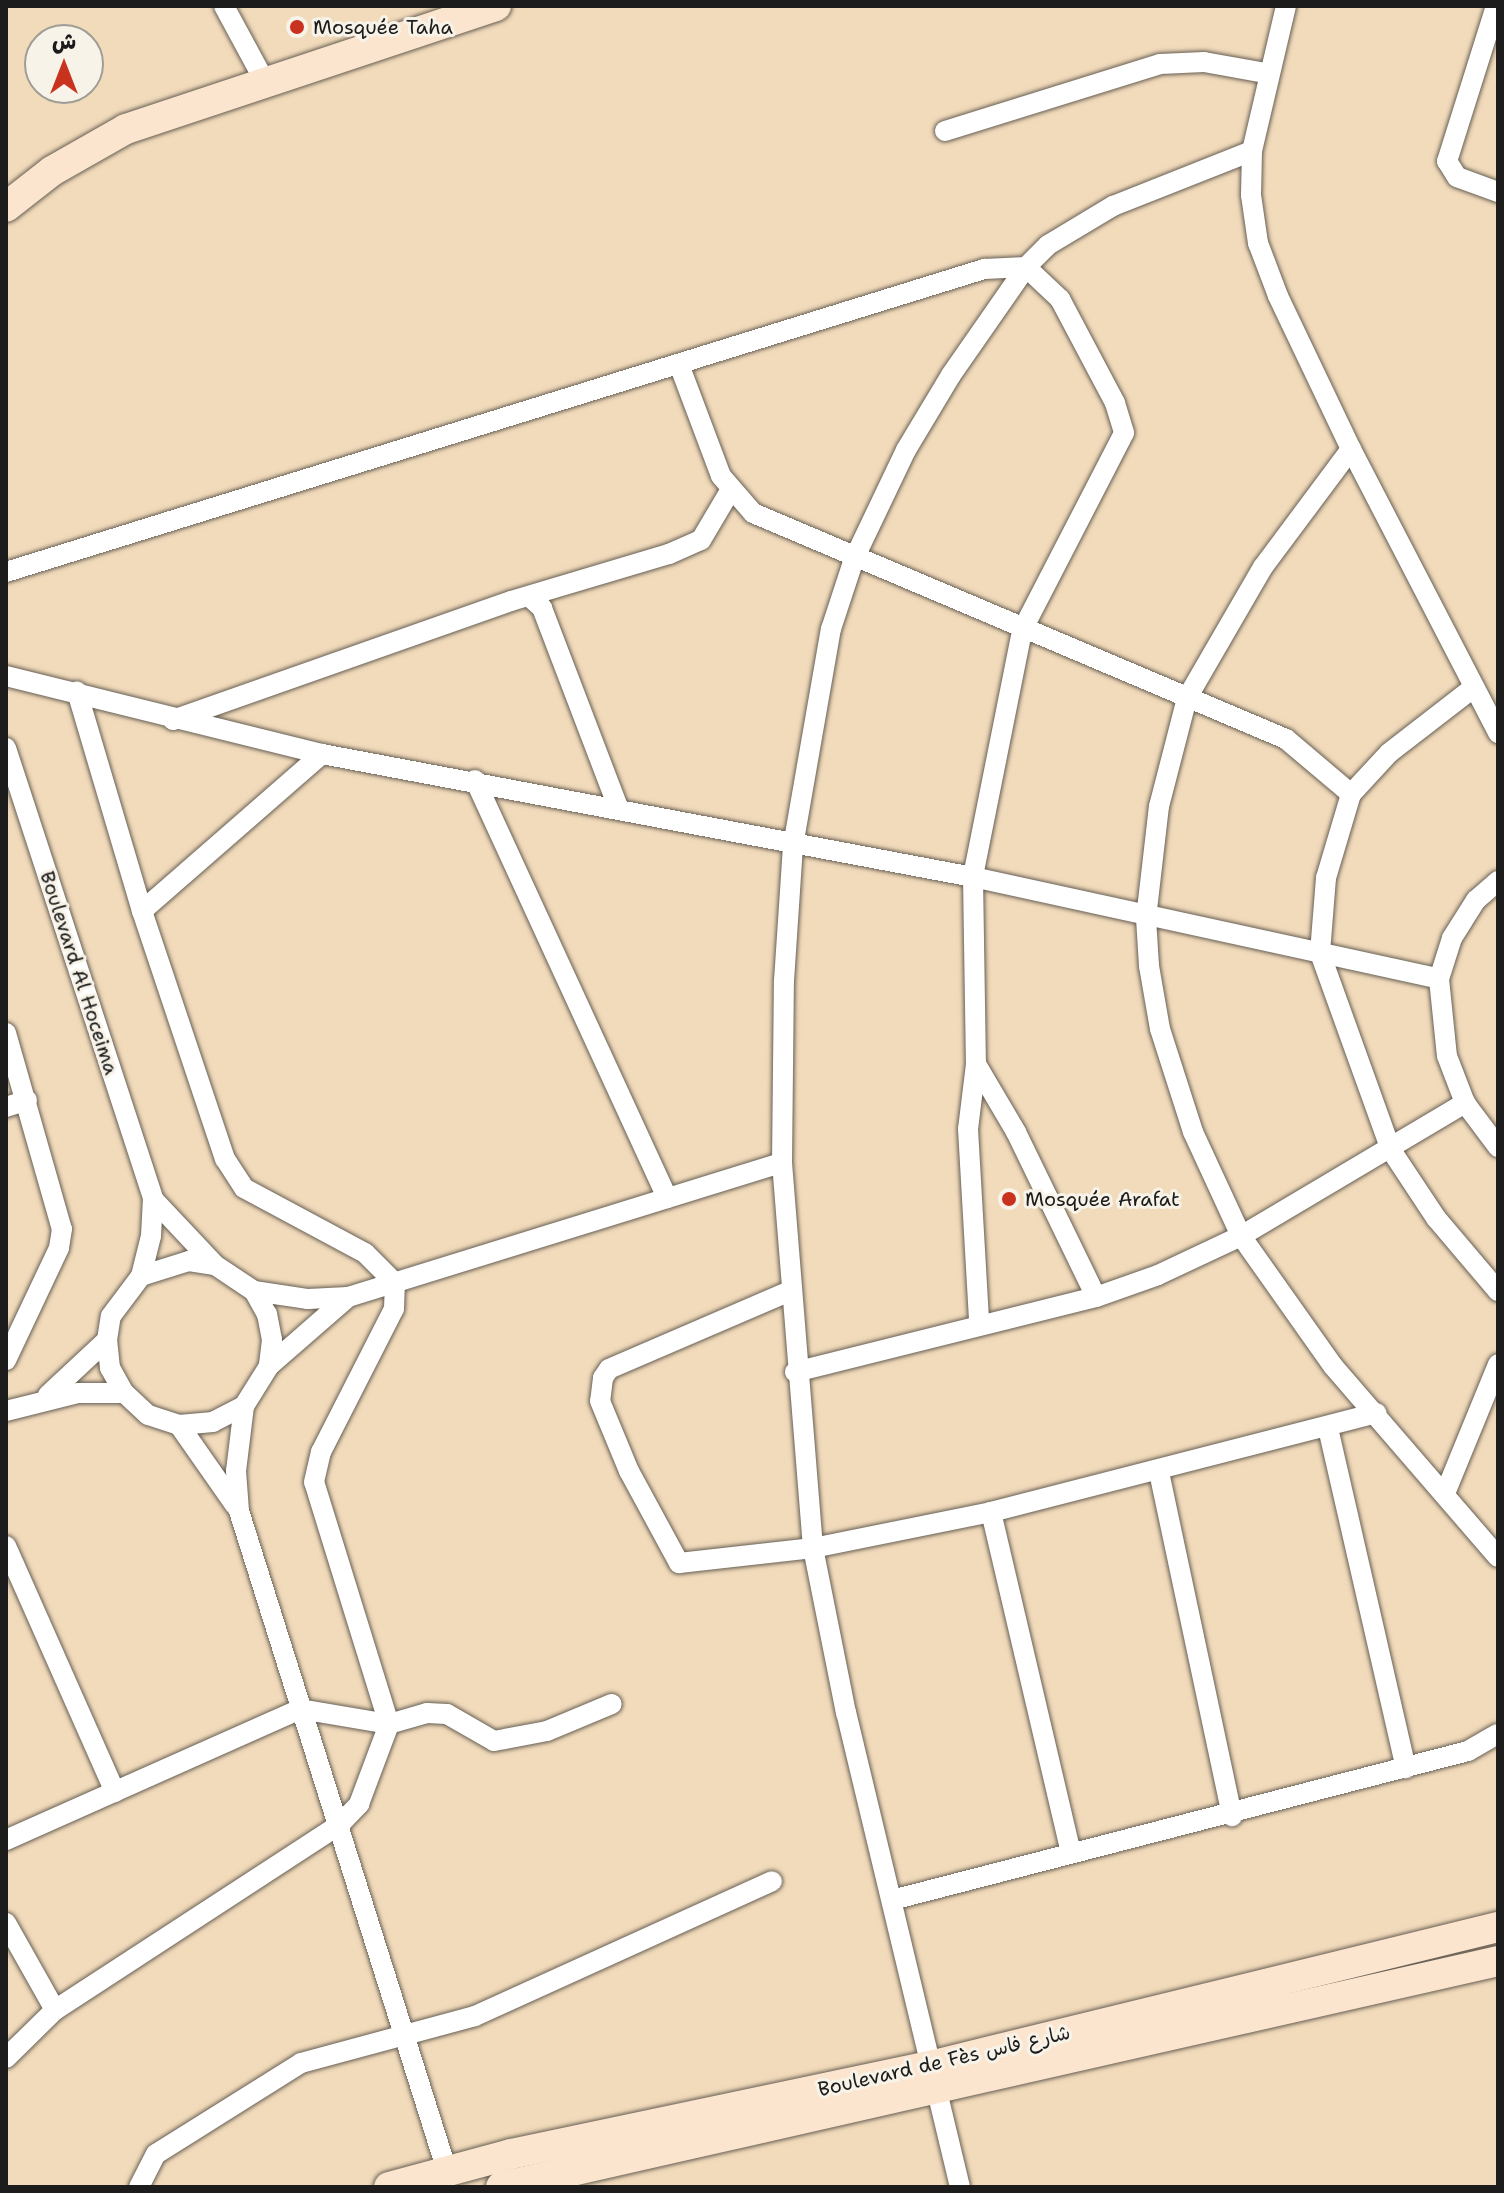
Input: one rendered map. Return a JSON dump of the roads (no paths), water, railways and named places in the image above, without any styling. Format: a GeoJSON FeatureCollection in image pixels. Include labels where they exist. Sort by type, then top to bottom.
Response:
{"type":"FeatureCollection","features":[{"type":"Feature","properties":{"kind":"main road"},"geometry":{"type":"LineString","coordinates":[[6,207],[52,171],[126,129],[264,80],[496,6]]}},
{"type":"Feature","properties":{"kind":"main road","name":"Boulevard de Fès شارع فاس"},"geometry":{"type":"LineString","coordinates":[[501,2187],[936,2078],[1498,1927]]}},
{"type":"Feature","properties":{"kind":"main road","name":"Boulevard de Fès شارع فاس"},"geometry":{"type":"LineString","coordinates":[[389,2187],[447,2171],[936,2078],[1498,1961]]}},
{"type":"Feature","properties":{"kind":"street"},"geometry":{"type":"LineString","coordinates":[[224,6],[264,80]]}},
{"type":"Feature","properties":{"kind":"street"},"geometry":{"type":"LineString","coordinates":[[1286,6],[1266,73],[1252,151],[1251,195],[1258,243],[1278,296],[1351,449],[1498,733]]}},
{"type":"Feature","properties":{"kind":"street"},"geometry":{"type":"LineString","coordinates":[[1496,6],[1447,161],[1457,177],[1498,192]]}},
{"type":"Feature","properties":{"kind":"street"},"geometry":{"type":"LineString","coordinates":[[945,131],[1160,64],[1204,62],[1266,73]]}},
{"type":"Feature","properties":{"kind":"street"},"geometry":{"type":"LineString","coordinates":[[960,2187],[846,1713],[813,1548],[795,1372],[782,1163],[784,981],[793,846],[828,644],[854,559],[906,450],[1026,267],[1048,245],[1113,206],[1252,151]]}},
{"type":"Feature","properties":{"kind":"street"},"geometry":{"type":"LineString","coordinates":[[6,572],[680,367],[984,269],[1026,267],[1060,299],[1115,403],[1124,433],[1022,631],[973,877],[976,1064],[968,1129],[979,1322]]}},
{"type":"Feature","properties":{"kind":"street"},"geometry":{"type":"LineString","coordinates":[[680,367],[730,491],[753,513],[1022,631],[1286,739],[1351,794]]}},
{"type":"Feature","properties":{"kind":"street"},"geometry":{"type":"LineString","coordinates":[[1351,449],[1263,567],[1187,698],[1159,806],[1146,918],[1160,1029],[1193,1132],[1241,1236],[1333,1366],[1446,1491],[1498,1557]]}},
{"type":"Feature","properties":{"kind":"street"},"geometry":{"type":"LineString","coordinates":[[173,720],[511,601],[531,598],[701,540],[730,491]]}},
{"type":"Feature","properties":{"kind":"street"},"geometry":{"type":"LineString","coordinates":[[531,598],[542,608],[618,807]]}},
{"type":"Feature","properties":{"kind":"street"},"geometry":{"type":"LineString","coordinates":[[6,676],[77,691],[173,720],[322,754],[618,807],[793,846],[973,877],[1146,918],[1439,979]]}},
{"type":"Feature","properties":{"kind":"street"},"geometry":{"type":"LineString","coordinates":[[1473,688],[1389,753],[1351,794],[1326,878],[1320,953],[1391,1150],[1436,1218],[1498,1291]]}},
{"type":"Feature","properties":{"kind":"street"},"geometry":{"type":"LineString","coordinates":[[6,2058],[55,2010],[340,1824],[359,1804],[389,1724],[314,1482],[321,1452],[394,1309],[395,1283],[365,1253],[244,1188],[234,1176],[142,911],[77,691]]}},
{"type":"Feature","properties":{"kind":"street","name":"Boulevard Al Hoceima"},"geometry":{"type":"LineString","coordinates":[[6,748],[153,1199],[215,1265]]}},
{"type":"Feature","properties":{"kind":"street"},"geometry":{"type":"LineString","coordinates":[[142,911],[322,754]]}},
{"type":"Feature","properties":{"kind":"street"},"geometry":{"type":"LineString","coordinates":[[475,780],[667,1198]]}},
{"type":"Feature","properties":{"kind":"street"},"geometry":{"type":"LineString","coordinates":[[1498,881],[1476,900],[1452,938],[1439,979],[1447,1056],[1465,1103],[1498,1147]]}},
{"type":"Feature","properties":{"kind":"street"},"geometry":{"type":"LineString","coordinates":[[6,1033],[62,1229],[59,1248],[6,1360]]}},
{"type":"Feature","properties":{"kind":"street"},"geometry":{"type":"LineString","coordinates":[[976,1064],[1016,1132],[1096,1297]]}},
{"type":"Feature","properties":{"kind":"street"},"geometry":{"type":"LineString","coordinates":[[6,1107],[27,1100]]}},
{"type":"Feature","properties":{"kind":"street"},"geometry":{"type":"LineString","coordinates":[[795,1372],[979,1322],[1096,1297],[1241,1236],[1391,1150],[1465,1103]]}},
{"type":"Feature","properties":{"kind":"street"},"geometry":{"type":"LineString","coordinates":[[244,1406],[213,1422],[179,1425],[148,1415],[124,1393],[110,1368],[107,1340],[111,1316],[141,1276],[189,1261],[215,1265],[254,1291],[308,1299],[348,1297],[782,1163]]}},
{"type":"Feature","properties":{"kind":"street","name":"Boulevard Al Hoceima"},"geometry":{"type":"LineString","coordinates":[[141,1276],[153,1199]]}},
{"type":"Feature","properties":{"kind":"street"},"geometry":{"type":"LineString","coordinates":[[254,1291],[267,1314],[272,1340],[269,1366]]}},
{"type":"Feature","properties":{"kind":"street"},"geometry":{"type":"LineString","coordinates":[[790,1291],[609,1369],[599,1387],[600,1401],[645,1506],[679,1563],[813,1548],[991,1512],[1159,1472],[1376,1413]]}},
{"type":"Feature","properties":{"kind":"street"},"geometry":{"type":"LineString","coordinates":[[348,1297],[269,1366],[244,1406],[236,1471],[239,1511],[447,2171]]}},
{"type":"Feature","properties":{"kind":"street"},"geometry":{"type":"LineString","coordinates":[[45,1398],[73,1378],[107,1340]]}},
{"type":"Feature","properties":{"kind":"street"},"geometry":{"type":"LineString","coordinates":[[1446,1491],[1498,1364]]}},
{"type":"Feature","properties":{"kind":"street"},"geometry":{"type":"LineString","coordinates":[[6,1411],[45,1398],[124,1393]]}},
{"type":"Feature","properties":{"kind":"street"},"geometry":{"type":"LineString","coordinates":[[179,1425],[239,1511]]}},
{"type":"Feature","properties":{"kind":"street"},"geometry":{"type":"LineString","coordinates":[[1328,1428],[1406,1768]]}},
{"type":"Feature","properties":{"kind":"street"},"geometry":{"type":"LineString","coordinates":[[1159,1472],[1232,1816]]}},
{"type":"Feature","properties":{"kind":"street"},"geometry":{"type":"LineString","coordinates":[[991,1512],[1071,1852]]}},
{"type":"Feature","properties":{"kind":"street"},"geometry":{"type":"LineString","coordinates":[[6,1546],[115,1792]]}},
{"type":"Feature","properties":{"kind":"street"},"geometry":{"type":"LineString","coordinates":[[6,1840],[300,1709],[389,1724],[427,1713],[447,1714],[481,1737],[518,1739],[612,1704]]}},
{"type":"Feature","properties":{"kind":"street"},"geometry":{"type":"LineString","coordinates":[[892,1900],[1071,1852],[1232,1816],[1468,1751],[1498,1734]]}},
{"type":"Feature","properties":{"kind":"street"},"geometry":{"type":"LineString","coordinates":[[139,2187],[156,2154],[301,2063],[403,2037],[531,1994],[772,1881]]}},
{"type":"Feature","properties":{"kind":"street"},"geometry":{"type":"LineString","coordinates":[[6,1923],[55,2010]]}},
{"type":"Feature","properties":{"kind":"place","name":"Mosquée Taha"},"geometry":{"type":"Point","coordinates":[297,27]}},
{"type":"Feature","properties":{"kind":"place","name":"Mosquée Arafat"},"geometry":{"type":"Point","coordinates":[1009,1199]}}]}
